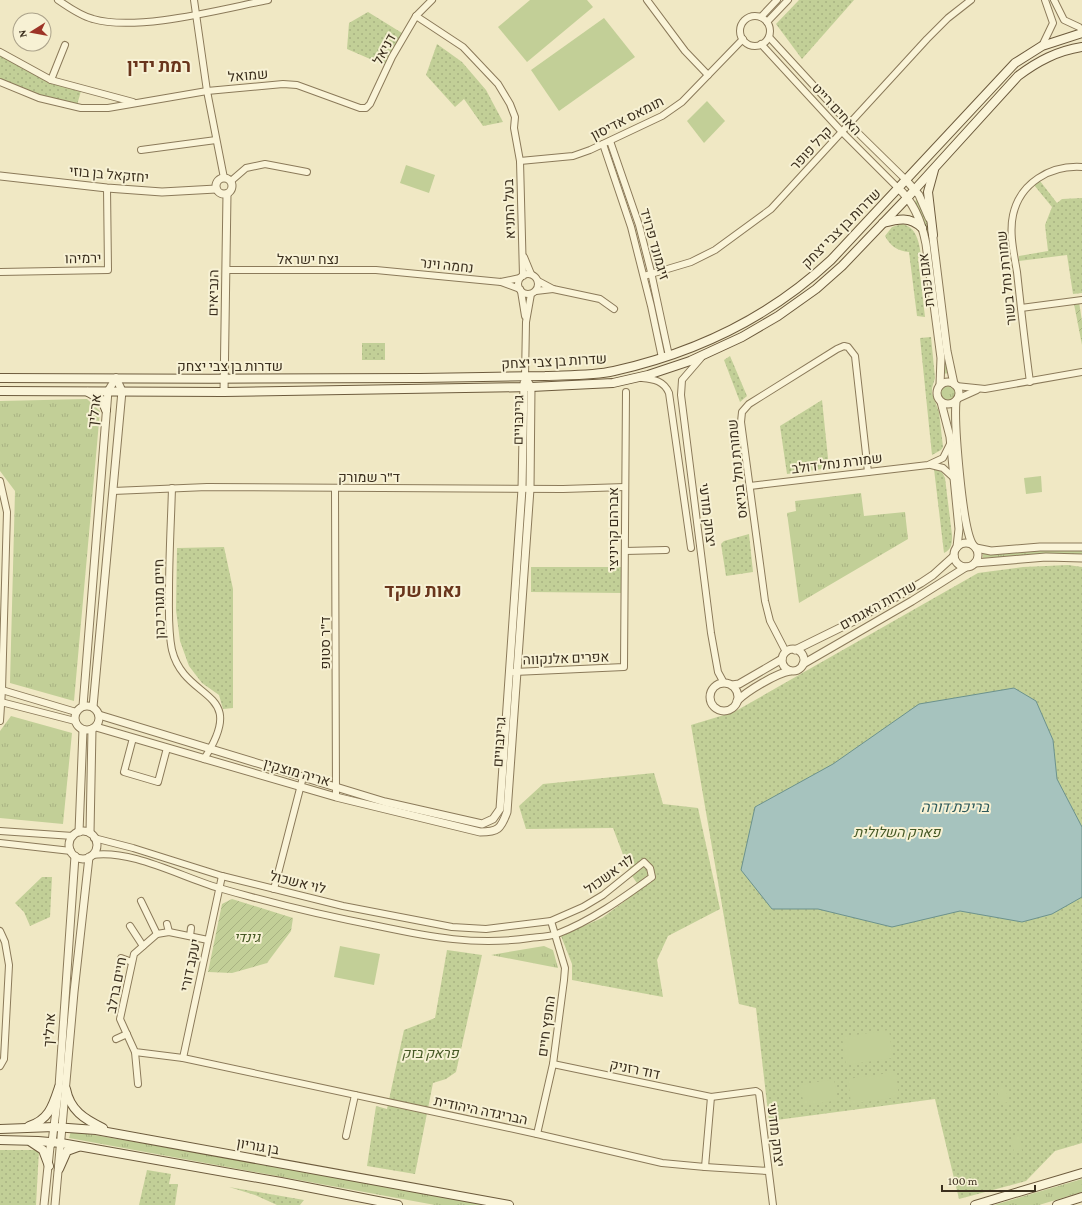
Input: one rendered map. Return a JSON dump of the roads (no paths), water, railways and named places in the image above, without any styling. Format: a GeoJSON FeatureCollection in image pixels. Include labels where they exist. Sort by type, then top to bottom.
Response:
{"type":"FeatureCollection","features":[{"type":"Feature","properties":{"kind":"main road","name":"שדרות בן צבי יצחק"},"geometry":{"type":"LineString","coordinates":[[0,378],[225,379],[525,377],[591,375],[614,371],[666,357],[725,333],[787,296],[831,260],[1004,73],[1025,55],[1042,46],[1082,34]]}},
{"type":"Feature","properties":{"kind":"main road","name":"שדרות בן צבי יצחק"},"geometry":{"type":"LineString","coordinates":[[0,391],[224,392],[528,387],[594,385],[639,378],[703,356],[742,337],[792,307],[826,280],[882,223],[1018,76],[1035,64],[1052,55],[1082,47]]}},
{"type":"Feature","properties":{"kind":"main road"},"geometry":{"type":"LineString","coordinates":[[933,236],[928,192],[931,176],[936,165]]}},
{"type":"Feature","properties":{"kind":"main road"},"geometry":{"type":"LineString","coordinates":[[882,223],[907,219],[917,223],[922,228]]}},
{"type":"Feature","properties":{"kind":"main road"},"geometry":{"type":"LineString","coordinates":[[88,391],[102,400],[106,410]]}},
{"type":"Feature","properties":{"kind":"main road"},"geometry":{"type":"LineString","coordinates":[[22,1128],[37,1123],[47,1116],[62,1088]]}},
{"type":"Feature","properties":{"kind":"main road"},"geometry":{"type":"LineString","coordinates":[[62,1088],[71,1104],[81,1116],[111,1132]]}},
{"type":"Feature","properties":{"kind":"main road","name":"בן גוריון"},"geometry":{"type":"LineString","coordinates":[[0,1129],[54,1126],[111,1132],[509,1205]]}},
{"type":"Feature","properties":{"kind":"main road"},"geometry":{"type":"LineString","coordinates":[[0,1140],[62,1143],[281,1182],[398,1205]]}},
{"type":"Feature","properties":{"kind":"main road"},"geometry":{"type":"LineString","coordinates":[[24,1140],[39,1146],[43,1150],[49,1166]]}},
{"type":"Feature","properties":{"kind":"main road"},"geometry":{"type":"LineString","coordinates":[[59,1169],[68,1151],[83,1147]]}},
{"type":"Feature","properties":{"kind":"main road"},"geometry":{"type":"LineString","coordinates":[[975,1205],[1082,1174]]}},
{"type":"Feature","properties":{"kind":"main road"},"geometry":{"type":"LineString","coordinates":[[1057,1205],[1082,1197]]}},
{"type":"Feature","properties":{"kind":"street"},"geometry":{"type":"LineString","coordinates":[[58,0],[92,19],[122,24],[197,14],[268,0]]}},
{"type":"Feature","properties":{"kind":"street"},"geometry":{"type":"LineString","coordinates":[[194,0],[207,91],[216,140],[227,179],[232,189],[227,194],[221,194],[216,189],[218,181],[227,179],[246,168],[265,164],[307,172]]}},
{"type":"Feature","properties":{"kind":"street","name":"דניאל"},"geometry":{"type":"LineString","coordinates":[[360,108],[366,108],[370,104],[392,57],[416,16],[432,0]]}},
{"type":"Feature","properties":{"kind":"street"},"geometry":{"type":"LineString","coordinates":[[647,0],[685,51],[708,75]]}},
{"type":"Feature","properties":{"kind":"street"},"geometry":{"type":"LineString","coordinates":[[761,17],[777,0]]}},
{"type":"Feature","properties":{"kind":"street"},"geometry":{"type":"LineString","coordinates":[[767,22],[788,0]]}},
{"type":"Feature","properties":{"kind":"street","name":"קרל פופר"},"geometry":{"type":"LineString","coordinates":[[644,276],[691,262],[715,250],[771,209],[927,39],[948,18],[971,0]]}},
{"type":"Feature","properties":{"kind":"street"},"geometry":{"type":"LineString","coordinates":[[1042,46],[1053,23],[1053,17],[1045,0]]}},
{"type":"Feature","properties":{"kind":"street"},"geometry":{"type":"LineString","coordinates":[[1054,0],[1064,20],[1082,30]]}},
{"type":"Feature","properties":{"kind":"street","name":"בעל התניא"},"geometry":{"type":"LineString","coordinates":[[416,16],[463,47],[498,84],[510,104],[515,117],[514,128],[520,161],[523,255],[521,277]]}},
{"type":"Feature","properties":{"kind":"street"},"geometry":{"type":"LineString","coordinates":[[752,16],[761,17],[767,22],[770,28],[768,37],[761,44],[752,45],[743,39],[741,34],[743,22],[752,16]]}},
{"type":"Feature","properties":{"kind":"street","name":"האחים רייט"},"geometry":{"type":"LineString","coordinates":[[768,37],[849,124],[906,180]]}},
{"type":"Feature","properties":{"kind":"street","name":"תומאס אדיסון"},"geometry":{"type":"LineString","coordinates":[[520,161],[572,156],[610,141],[662,116],[682,102],[743,39]]}},
{"type":"Feature","properties":{"kind":"street","name":"האחים רייט"},"geometry":{"type":"LineString","coordinates":[[761,44],[842,132],[898,188]]}},
{"type":"Feature","properties":{"kind":"street"},"geometry":{"type":"LineString","coordinates":[[51,80],[65,45]]}},
{"type":"Feature","properties":{"kind":"street","name":"שמואל"},"geometry":{"type":"LineString","coordinates":[[0,52],[51,80],[135,103]]}},
{"type":"Feature","properties":{"kind":"street","name":"שמואל"},"geometry":{"type":"LineString","coordinates":[[0,82],[39,98],[81,108],[108,108],[207,91],[283,84],[297,85],[360,108]]}},
{"type":"Feature","properties":{"kind":"street"},"geometry":{"type":"LineString","coordinates":[[141,150],[216,140]]}},
{"type":"Feature","properties":{"kind":"street","name":"זיגמונד פרויד"},"geometry":{"type":"LineString","coordinates":[[610,141],[639,225],[652,274],[666,357]]}},
{"type":"Feature","properties":{"kind":"street","name":"זיגמונד פרויד"},"geometry":{"type":"LineString","coordinates":[[603,144],[631,227],[666,357]]}},
{"type":"Feature","properties":{"kind":"street","name":"שמורת נחל בשור"},"geometry":{"type":"LineString","coordinates":[[1030,382],[1012,230],[1016,206],[1025,190],[1036,179],[1058,169],[1082,167]]}},
{"type":"Feature","properties":{"kind":"street","name":"יחזקאל בן בוזי"},"geometry":{"type":"LineString","coordinates":[[0,176],[107,188],[162,192],[216,189]]}},
{"type":"Feature","properties":{"kind":"street","name":"אגם כנרת"},"geometry":{"type":"LineString","coordinates":[[906,180],[914,188],[926,208],[933,236],[947,350],[955,385]]}},
{"type":"Feature","properties":{"kind":"street","name":"ירמיהו"},"geometry":{"type":"LineString","coordinates":[[0,272],[108,270],[107,188]]}},
{"type":"Feature","properties":{"kind":"street","name":"אגם כנרת"},"geometry":{"type":"LineString","coordinates":[[898,188],[908,196],[922,228],[929,260],[941,358],[940,385]]}},
{"type":"Feature","properties":{"kind":"street","name":"הנביאים"},"geometry":{"type":"LineString","coordinates":[[224,392],[227,194]]}},
{"type":"Feature","properties":{"kind":"street","name":"בעל התניא"},"geometry":{"type":"LineString","coordinates":[[523,255],[531,274]]}},
{"type":"Feature","properties":{"kind":"street","name":"נצח ישראל"},"geometry":{"type":"LineString","coordinates":[[226,270],[390,271]]}},
{"type":"Feature","properties":{"kind":"street","name":"נחמה וינר"},"geometry":{"type":"LineString","coordinates":[[390,271],[502,282],[521,290]]}},
{"type":"Feature","properties":{"kind":"street"},"geometry":{"type":"LineString","coordinates":[[525,377],[526,322],[521,290],[518,282],[521,277],[531,274],[538,281],[553,289],[600,299],[614,309]]}},
{"type":"Feature","properties":{"kind":"street","name":"נחמה וינר"},"geometry":{"type":"LineString","coordinates":[[502,282],[521,277]]}},
{"type":"Feature","properties":{"kind":"street"},"geometry":{"type":"LineString","coordinates":[[526,322],[534,292],[538,287],[538,281]]}},
{"type":"Feature","properties":{"kind":"street"},"geometry":{"type":"LineString","coordinates":[[521,290],[534,292],[553,289]]}},
{"type":"Feature","properties":{"kind":"street"},"geometry":{"type":"LineString","coordinates":[[1021,308],[1082,300]]}},
{"type":"Feature","properties":{"kind":"street","name":"שמורת נחל בניאס"},"geometry":{"type":"LineString","coordinates":[[784,655],[770,621],[765,601],[740,418],[744,408],[844,346],[851,349],[855,356],[868,472]]}},
{"type":"Feature","properties":{"kind":"street","name":"יצחק מודעי"},"geometry":{"type":"LineString","coordinates":[[703,356],[682,380],[681,388],[683,416],[712,640],[718,672],[728,684]]}},
{"type":"Feature","properties":{"kind":"street"},"geometry":{"type":"LineString","coordinates":[[941,402],[950,404],[970,392],[985,388],[1030,382],[1082,372]]}},
{"type":"Feature","properties":{"kind":"street","name":"גרינבויים"},"geometry":{"type":"LineString","coordinates":[[493,819],[500,809],[513,672],[526,489],[528,387],[525,377]]}},
{"type":"Feature","properties":{"kind":"street","name":"ארליך"},"geometry":{"type":"LineString","coordinates":[[93,707],[122,391],[116,378]]}},
{"type":"Feature","properties":{"kind":"street","name":"ארליך"},"geometry":{"type":"LineString","coordinates":[[83,706],[106,410],[108,392],[116,378]]}},
{"type":"Feature","properties":{"kind":"street","name":"יצחק מודעי"},"geometry":{"type":"LineString","coordinates":[[639,378],[658,380],[667,388],[671,399],[691,548]]}},
{"type":"Feature","properties":{"kind":"street"},"geometry":{"type":"LineString","coordinates":[[985,388],[955,385],[945,382],[940,385],[936,394],[941,402],[946,417],[950,444],[959,529],[957,547],[954,556],[958,564],[966,567],[975,563],[1046,557],[1082,558]]}},
{"type":"Feature","properties":{"kind":"street"},"geometry":{"type":"LineString","coordinates":[[955,385],[959,393],[955,417],[965,518],[969,538],[978,555],[975,563]]}},
{"type":"Feature","properties":{"kind":"street","name":"אברהם קריניצי"},"geometry":{"type":"LineString","coordinates":[[624,667],[626,392]]}},
{"type":"Feature","properties":{"kind":"street","name":"שמורת נחל דולב"},"geometry":{"type":"LineString","coordinates":[[928,465],[943,458],[950,444]]}},
{"type":"Feature","properties":{"kind":"street"},"geometry":{"type":"LineString","coordinates":[[679,465],[690,473]]}},
{"type":"Feature","properties":{"kind":"street","name":"שמורת נחל דולב"},"geometry":{"type":"LineString","coordinates":[[750,486],[928,465],[943,468],[954,478]]}},
{"type":"Feature","properties":{"kind":"street"},"geometry":{"type":"LineString","coordinates":[[0,481],[7,512],[0,721]]}},
{"type":"Feature","properties":{"kind":"street","name":"ד\"ר שמורק"},"geometry":{"type":"LineString","coordinates":[[113,491],[172,488],[526,489],[625,487]]}},
{"type":"Feature","properties":{"kind":"street","name":"חיים מגורי כהן"},"geometry":{"type":"LineString","coordinates":[[172,488],[169,622],[173,651],[182,670],[196,686],[213,699],[219,709],[221,723],[211,749],[204,759]]}},
{"type":"Feature","properties":{"kind":"street","name":"ד\"ר סטופ"},"geometry":{"type":"LineString","coordinates":[[335,489],[336,796]]}},
{"type":"Feature","properties":{"kind":"street"},"geometry":{"type":"LineString","coordinates":[[957,547],[965,543],[991,551],[1040,547],[1082,547]]}},
{"type":"Feature","properties":{"kind":"street"},"geometry":{"type":"LineString","coordinates":[[625,551],[666,550]]}},
{"type":"Feature","properties":{"kind":"street","name":"שדרות האגמים"},"geometry":{"type":"LineString","coordinates":[[795,650],[852,622],[921,583],[934,575],[954,556]]}},
{"type":"Feature","properties":{"kind":"street","name":"שדרות האגמים"},"geometry":{"type":"LineString","coordinates":[[803,664],[912,601],[966,567]]}},
{"type":"Feature","properties":{"kind":"street"},"geometry":{"type":"LineString","coordinates":[[795,650],[802,656],[803,664],[799,669],[783,673],[746,694],[728,710],[720,710],[713,706],[710,698],[712,689],[720,684],[739,684],[784,655],[795,650]]}},
{"type":"Feature","properties":{"kind":"street"},"geometry":{"type":"LineString","coordinates":[[784,655],[783,666],[790,671]]}},
{"type":"Feature","properties":{"kind":"street","name":"אפרים אלנקווה"},"geometry":{"type":"LineString","coordinates":[[513,672],[624,667]]}},
{"type":"Feature","properties":{"kind":"street","name":"גרינבויים"},"geometry":{"type":"LineString","coordinates":[[493,832],[502,826],[507,812],[513,672]]}},
{"type":"Feature","properties":{"kind":"street"},"geometry":{"type":"LineString","coordinates":[[728,684],[738,694],[737,701]]}},
{"type":"Feature","properties":{"kind":"street"},"geometry":{"type":"LineString","coordinates":[[2,690],[76,712]]}},
{"type":"Feature","properties":{"kind":"street"},"geometry":{"type":"LineString","coordinates":[[1,702],[75,721],[83,730],[76,834],[70,842],[73,854]]}},
{"type":"Feature","properties":{"kind":"street"},"geometry":{"type":"LineString","coordinates":[[0,842],[73,854],[82,859],[91,856],[96,845],[92,836],[94,728],[99,715],[93,707],[83,706],[76,712],[75,721]]}},
{"type":"Feature","properties":{"kind":"street","name":"אריה מוצקין"},"geometry":{"type":"LineString","coordinates":[[99,715],[385,802],[482,824],[493,819]]}},
{"type":"Feature","properties":{"kind":"street"},"geometry":{"type":"LineString","coordinates":[[83,730],[94,728]]}},
{"type":"Feature","properties":{"kind":"street","name":"אריה מוצקין"},"geometry":{"type":"LineString","coordinates":[[94,728],[301,787],[480,832],[493,832]]}},
{"type":"Feature","properties":{"kind":"street"},"geometry":{"type":"LineString","coordinates":[[133,738],[124,772],[158,782],[167,748]]}},
{"type":"Feature","properties":{"kind":"street"},"geometry":{"type":"LineString","coordinates":[[274,889],[303,777]]}},
{"type":"Feature","properties":{"kind":"street"},"geometry":{"type":"LineString","coordinates":[[0,831],[92,836]]}},
{"type":"Feature","properties":{"kind":"street","name":"לוי אשכול"},"geometry":{"type":"LineString","coordinates":[[91,856],[110,854],[135,859],[219,888],[336,918],[450,940],[487,942],[556,934],[590,918],[624,897],[652,877],[650,868],[644,862],[604,895],[583,907],[551,921],[486,929],[452,927],[343,906],[222,876],[92,836]]}},
{"type":"Feature","properties":{"kind":"street","name":"ארליך"},"geometry":{"type":"LineString","coordinates":[[55,1205],[63,1127],[62,1088],[73,854]]}},
{"type":"Feature","properties":{"kind":"street","name":"ארליך"},"geometry":{"type":"LineString","coordinates":[[44,1205],[50,1147],[62,1088],[91,856]]}},
{"type":"Feature","properties":{"kind":"street","name":"יעקב דורי"},"geometry":{"type":"LineString","coordinates":[[183,1058],[222,876]]}},
{"type":"Feature","properties":{"kind":"street"},"geometry":{"type":"LineString","coordinates":[[141,901],[157,934],[169,932],[208,940]]}},
{"type":"Feature","properties":{"kind":"street","name":"החפץ חיים"},"geometry":{"type":"LineString","coordinates":[[537,1134],[554,1064],[565,968],[551,921]]}},
{"type":"Feature","properties":{"kind":"street"},"geometry":{"type":"LineString","coordinates":[[167,924],[169,932]]}},
{"type":"Feature","properties":{"kind":"street"},"geometry":{"type":"LineString","coordinates":[[130,926],[143,946]]}},
{"type":"Feature","properties":{"kind":"street"},"geometry":{"type":"LineString","coordinates":[[190,936],[191,928]]}},
{"type":"Feature","properties":{"kind":"street"},"geometry":{"type":"LineString","coordinates":[[0,931],[5,942],[8,965],[3,986],[4,1059],[0,1066]]}},
{"type":"Feature","properties":{"kind":"street","name":"חיים ברלב"},"geometry":{"type":"LineString","coordinates":[[138,1084],[134,1052],[120,1019],[119,1009],[128,984],[134,954],[157,934]]}},
{"type":"Feature","properties":{"kind":"street"},"geometry":{"type":"LineString","coordinates":[[180,942],[181,934]]}},
{"type":"Feature","properties":{"kind":"street"},"geometry":{"type":"LineString","coordinates":[[121,958],[132,962]]}},
{"type":"Feature","properties":{"kind":"street"},"geometry":{"type":"LineString","coordinates":[[120,982],[128,984]]}},
{"type":"Feature","properties":{"kind":"street"},"geometry":{"type":"LineString","coordinates":[[116,1039],[127,1034]]}},
{"type":"Feature","properties":{"kind":"street"},"geometry":{"type":"LineString","coordinates":[[134,1052],[183,1058]]}},
{"type":"Feature","properties":{"kind":"street","name":"הבריגדה היהודית"},"geometry":{"type":"LineString","coordinates":[[183,1058],[537,1134],[662,1163],[768,1171]]}},
{"type":"Feature","properties":{"kind":"street","name":"דוד רזניק"},"geometry":{"type":"LineString","coordinates":[[554,1064],[711,1097]]}},
{"type":"Feature","properties":{"kind":"street","name":"יצחק מודעי"},"geometry":{"type":"LineString","coordinates":[[711,1097],[756,1091],[758,1093],[773,1205]]}},
{"type":"Feature","properties":{"kind":"street"},"geometry":{"type":"LineString","coordinates":[[346,1136],[355,1095]]}},
{"type":"Feature","properties":{"kind":"street"},"geometry":{"type":"LineString","coordinates":[[705,1167],[711,1097]]}},
{"type":"Feature","properties":{"kind":"water","name":"בריכת דורה"},"geometry":{"type":"Polygon","coordinates":[[[1014,688],[1036,701],[1053,740],[1057,779],[1082,827],[1082,897],[1052,914],[1022,922],[960,911],[892,927],[818,909],[772,909],[741,870],[755,807],[833,764],[919,704],[1014,688]]]}},
{"type":"Feature","properties":{"kind":"district","name":"רמת ידין"},"geometry":{"type":"Point","coordinates":[159,66]}},
{"type":"Feature","properties":{"kind":"district","name":"נאות שקד"},"geometry":{"type":"Point","coordinates":[423,591]}},
{"type":"Feature","properties":{"kind":"park label","name":"פארק השלולית"},"geometry":{"type":"Point","coordinates":[897,832]}},
{"type":"Feature","properties":{"kind":"park label","name":"גינדי"},"geometry":{"type":"Point","coordinates":[247,937]}},
{"type":"Feature","properties":{"kind":"park label","name":"פראק בזק"},"geometry":{"type":"Point","coordinates":[430,1053]}}]}
